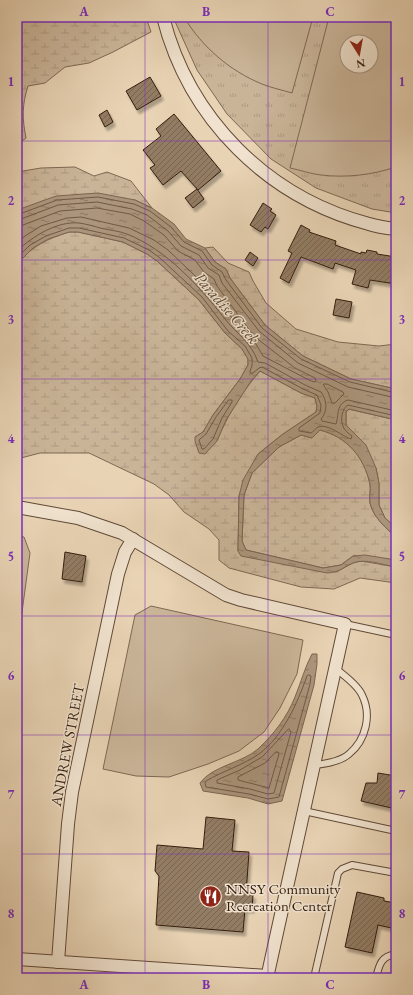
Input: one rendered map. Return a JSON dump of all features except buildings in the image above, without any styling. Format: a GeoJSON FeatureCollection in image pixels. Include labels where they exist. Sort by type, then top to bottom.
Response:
{"type":"FeatureCollection","features":[{"type":"Feature","properties":{"kind":"street"},"geometry":{"type":"LineString","coordinates":[[162,17],[175,55],[187,82],[202,106],[220,131],[262,171],[311,202],[341,215],[370,224],[396,229]]}},
{"type":"Feature","properties":{"kind":"street"},"geometry":{"type":"LineString","coordinates":[[17,507],[78,518],[122,533],[226,595],[241,600],[345,624],[267,977],[17,959]]}},
{"type":"Feature","properties":{"kind":"street","name":"ANDREW STREET"},"geometry":{"type":"LineString","coordinates":[[58,962],[68,824],[72,792],[118,574],[125,552],[133,539]]}},
{"type":"Feature","properties":{"kind":"lane"},"geometry":{"type":"LineString","coordinates":[[345,624],[396,635]]}},
{"type":"Feature","properties":{"kind":"lane"},"geometry":{"type":"LineString","coordinates":[[314,765],[328,763],[349,754],[363,737],[368,716],[362,694],[336,669]]}},
{"type":"Feature","properties":{"kind":"lane"},"geometry":{"type":"LineString","coordinates":[[304,811],[396,831]]}},
{"type":"Feature","properties":{"kind":"lane"},"geometry":{"type":"LineString","coordinates":[[314,978],[338,874],[342,869],[352,865],[396,873]]}},
{"type":"Feature","properties":{"kind":"lane"},"geometry":{"type":"LineString","coordinates":[[376,978],[381,962],[390,955],[396,954]]}},
{"type":"Feature","properties":{"kind":"lane"},"geometry":{"type":"LineString","coordinates":[[267,977],[293,978]]}},
{"type":"Feature","properties":{"kind":"green space"},"geometry":{"type":"Polygon","coordinates":[[[17,17],[146,17],[151,32],[89,63],[65,67],[45,83],[28,86],[23,112],[26,138],[17,145],[17,17]]]}},
{"type":"Feature","properties":{"kind":"green space"},"geometry":{"type":"Polygon","coordinates":[[[173,17],[396,17],[396,213],[372,209],[316,188],[271,159],[227,114],[197,70],[173,17]]]}},
{"type":"Feature","properties":{"kind":"green space"},"geometry":{"type":"Polygon","coordinates":[[[184,17],[313,17],[292,93],[273,88],[250,79],[228,65],[208,48],[184,17]]]}},
{"type":"Feature","properties":{"kind":"green space"},"geometry":{"type":"Polygon","coordinates":[[[329,17],[396,17],[396,167],[368,174],[349,176],[317,174],[290,168],[329,17]]]}},
{"type":"Feature","properties":{"kind":"green space"},"geometry":{"type":"Polygon","coordinates":[[[75,167],[94,176],[107,172],[131,181],[152,208],[135,200],[20,209],[17,212],[17,172],[41,168],[75,167]]]}},
{"type":"Feature","properties":{"kind":"green space"},"geometry":{"type":"Polygon","coordinates":[[[69,232],[78,232],[123,242],[147,254],[157,261],[199,300],[225,333],[242,349],[248,359],[248,365],[203,432],[195,437],[217,441],[225,422],[236,404],[260,371],[301,393],[315,398],[317,406],[316,412],[283,434],[258,454],[239,496],[238,551],[336,572],[353,563],[361,561],[396,567],[396,583],[360,578],[334,589],[301,587],[229,568],[219,560],[219,540],[209,529],[184,512],[169,495],[154,484],[89,453],[40,453],[17,459],[17,264],[28,252],[40,244],[69,232]]]}},
{"type":"Feature","properties":{"kind":"green space"},"geometry":{"type":"Polygon","coordinates":[[[213,247],[228,263],[249,272],[266,303],[296,329],[338,342],[379,346],[396,344],[396,389],[351,379],[303,356],[265,325],[230,278],[226,269],[215,262],[205,248],[213,247]]]}},
{"type":"Feature","properties":{"kind":"green space"},"geometry":{"type":"Polygon","coordinates":[[[348,409],[396,420],[396,528],[385,518],[379,505],[379,483],[376,468],[346,425],[346,412],[348,409]]]}},
{"type":"Feature","properties":{"kind":"green space"},"geometry":{"type":"Polygon","coordinates":[[[320,430],[338,437],[359,456],[370,484],[370,503],[374,513],[380,522],[396,537],[396,560],[353,556],[341,565],[323,568],[246,550],[242,541],[244,495],[252,473],[279,447],[301,435],[312,438],[320,430]]]}},
{"type":"Feature","properties":{"kind":"green space"},"geometry":{"type":"Polygon","coordinates":[[[17,536],[24,537],[30,553],[17,649],[17,536]]]}},
{"type":"Feature","properties":{"kind":"green space"},"geometry":{"type":"Polygon","coordinates":[[[151,606],[303,640],[297,674],[280,708],[264,732],[239,751],[208,764],[169,777],[136,776],[103,769],[135,615],[151,606]]]}},
{"type":"Feature","properties":{"kind":"water","name":"Paradise Creek"},"geometry":{"type":"Polygon","coordinates":[[[98,193],[135,200],[152,208],[174,224],[186,239],[205,248],[215,262],[226,269],[230,278],[265,325],[303,356],[351,379],[396,389],[396,420],[349,409],[346,412],[346,425],[366,445],[376,468],[379,483],[379,505],[385,518],[396,528],[396,537],[380,522],[374,513],[370,503],[370,484],[359,457],[346,443],[330,433],[320,430],[312,438],[301,435],[279,447],[252,473],[244,495],[242,541],[246,550],[323,568],[341,565],[353,556],[365,555],[396,560],[396,567],[363,561],[353,563],[338,571],[327,573],[241,556],[238,551],[239,496],[243,480],[258,454],[283,434],[316,412],[317,406],[315,398],[301,393],[260,371],[251,381],[226,420],[217,441],[205,454],[199,453],[195,437],[203,432],[213,415],[240,379],[248,365],[248,359],[242,349],[225,333],[199,300],[157,261],[147,254],[123,242],[78,232],[69,232],[48,239],[33,248],[17,264],[17,212],[20,209],[56,196],[98,193]]]}},
{"type":"Feature","properties":{"kind":"water"},"geometry":{"type":"Polygon","coordinates":[[[312,654],[317,654],[314,685],[282,801],[268,804],[248,798],[203,791],[200,783],[205,777],[219,768],[251,754],[258,749],[275,731],[292,704],[312,654]]]}},
{"type":"Feature","properties":{"kind":"place","name":"NNSY Community Recreation Center"},"geometry":{"type":"Point","coordinates":[210,897]}}]}
